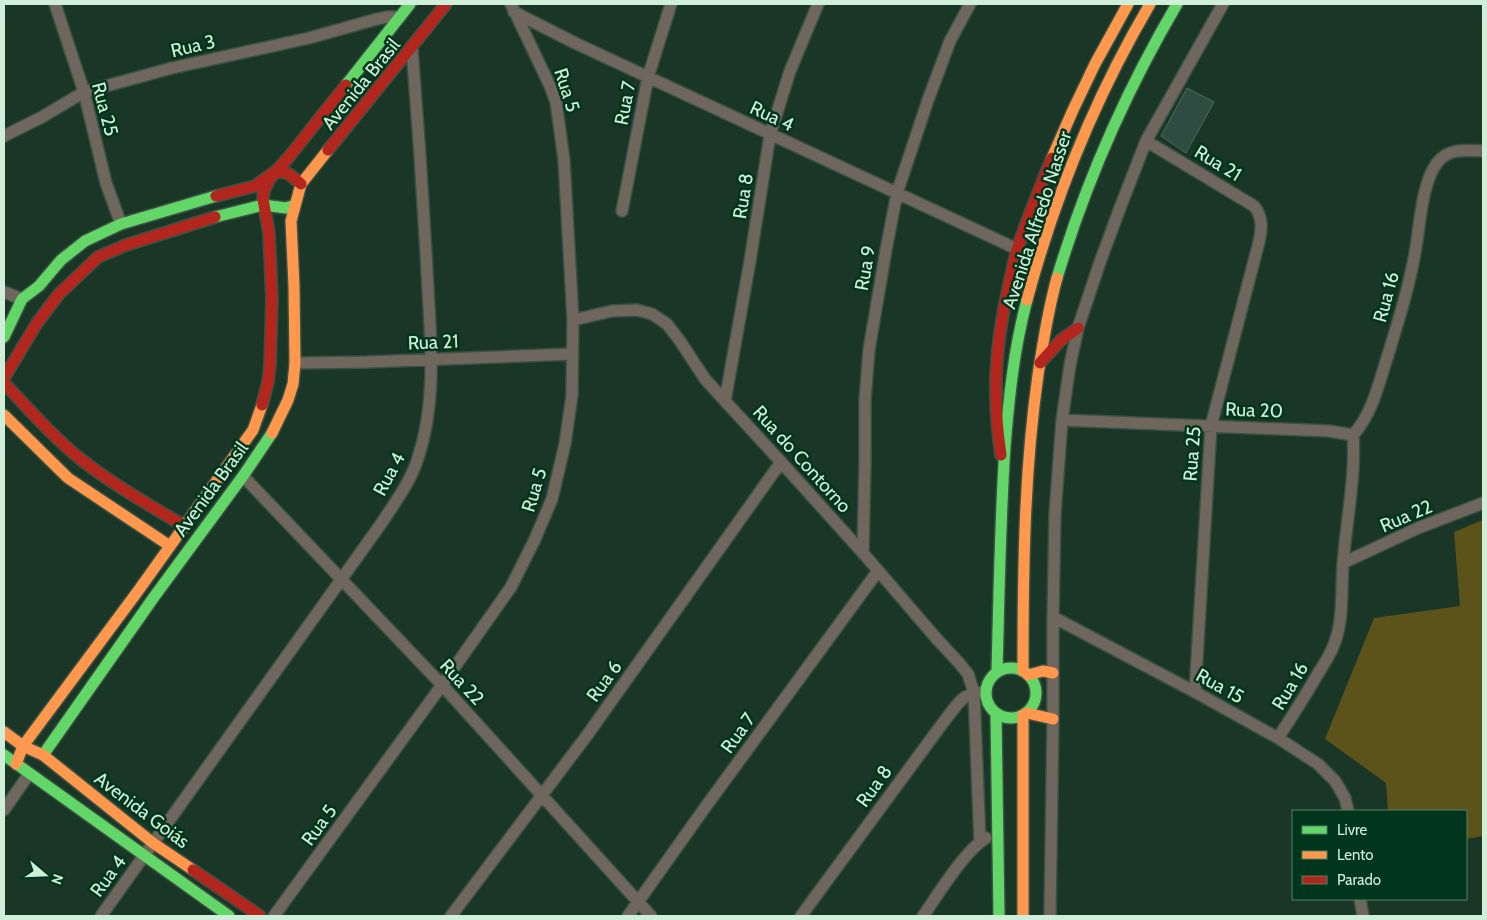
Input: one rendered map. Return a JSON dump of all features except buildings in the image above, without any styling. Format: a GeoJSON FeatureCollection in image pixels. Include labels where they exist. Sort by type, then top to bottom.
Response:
{"type":"FeatureCollection","features":[{"type":"Feature","properties":{"kind":"street","name":"Rua 25"},"geometry":{"type":"LineString","coordinates":[[55,4],[84,92],[106,183],[121,224]]}},
{"type":"Feature","properties":{"kind":"street","name":"Avenida Brasil"},"geometry":{"type":"LineString","coordinates":[[16,764],[23,746],[138,591],[253,430],[264,400],[270,365],[272,299],[269,233],[262,199],[267,183],[410,4]]}},
{"type":"Feature","properties":{"kind":"street","name":"Avenida Brasil"},"geometry":{"type":"LineString","coordinates":[[43,756],[154,597],[269,439],[288,400],[293,384],[295,363],[291,221],[294,205],[302,184],[446,4]]}},
{"type":"Feature","properties":{"kind":"street","name":"Rua 7"},"geometry":{"type":"LineString","coordinates":[[622,211],[648,77],[671,4]]}},
{"type":"Feature","properties":{"kind":"street","name":"Rua 8"},"geometry":{"type":"LineString","coordinates":[[724,401],[750,261],[770,135],[790,71],[818,4]]}},
{"type":"Feature","properties":{"kind":"street","name":"Rua 9"},"geometry":{"type":"LineString","coordinates":[[863,553],[865,400],[869,350],[897,194],[928,100],[950,42],[970,4]]}},
{"type":"Feature","properties":{"kind":"street"},"geometry":{"type":"LineString","coordinates":[[1004,467],[997,427],[995,388],[997,352],[1003,311],[1017,249],[1038,192],[1073,110],[1095,64],[1128,4]]}},
{"type":"Feature","properties":{"kind":"street","name":"Avenida Alfredo Nasser"},"geometry":{"type":"LineString","coordinates":[[997,672],[1004,467],[1008,410],[1016,345],[1032,278],[1072,162],[1102,92],[1134,30],[1150,4]]}},
{"type":"Feature","properties":{"kind":"street","name":"Avenida Alfredo Nasser"},"geometry":{"type":"LineString","coordinates":[[1026,673],[1027,465],[1040,363],[1050,305],[1077,215],[1099,157],[1133,84],[1177,4]]}},
{"type":"Feature","properties":{"kind":"street"},"geometry":{"type":"LineString","coordinates":[[1050,916],[1055,514],[1062,420],[1070,365],[1078,328],[1120,208],[1146,141],[1223,4]]}},
{"type":"Feature","properties":{"kind":"street","name":"Rua 4"},"geometry":{"type":"LineString","coordinates":[[512,8],[575,43],[1017,249]]}},
{"type":"Feature","properties":{"kind":"street","name":"Rua 5"},"geometry":{"type":"LineString","coordinates":[[274,916],[442,686],[511,587],[536,539],[552,499],[565,444],[572,395],[572,320],[564,160],[556,102],[512,8]]}},
{"type":"Feature","properties":{"kind":"street","name":"Rua 3"},"geometry":{"type":"LineString","coordinates":[[4,136],[42,117],[84,92],[172,68],[308,38],[388,17],[400,17]]}},
{"type":"Feature","properties":{"kind":"street","name":"Rua 4"},"geometry":{"type":"LineString","coordinates":[[101,916],[342,579],[405,487],[418,460],[430,403],[432,359],[422,176],[412,48]]}},
{"type":"Feature","properties":{"kind":"street","name":"Rua 21"},"geometry":{"type":"LineString","coordinates":[[1146,141],[1254,206],[1258,211],[1262,224]]}},
{"type":"Feature","properties":{"kind":"street","name":"Rua 16"},"geometry":{"type":"LineString","coordinates":[[1278,738],[1300,706],[1333,646],[1337,634],[1354,444],[1353,435],[1362,424],[1375,396],[1396,329],[1408,287],[1424,194],[1438,162],[1452,152],[1462,150],[1483,151]]}},
{"type":"Feature","properties":{"kind":"street","name":"Avenida Brasil"},"geometry":{"type":"LineString","coordinates":[[4,337],[22,299],[39,286],[61,260],[85,241],[121,224],[255,186],[276,171]]}},
{"type":"Feature","properties":{"kind":"street"},"geometry":{"type":"LineString","coordinates":[[276,171],[289,174],[302,184]]}},
{"type":"Feature","properties":{"kind":"street"},"geometry":{"type":"LineString","coordinates":[[4,378],[37,323],[58,294],[98,256],[184,226],[263,205],[286,208],[294,205]]}},
{"type":"Feature","properties":{"kind":"street","name":"Rua 25"},"geometry":{"type":"LineString","coordinates":[[1196,692],[1211,426],[1262,224]]}},
{"type":"Feature","properties":{"kind":"street"},"geometry":{"type":"LineString","coordinates":[[85,241],[98,256]]}},
{"type":"Feature","properties":{"kind":"street"},"geometry":{"type":"LineString","coordinates":[[4,292],[22,299]]}},
{"type":"Feature","properties":{"kind":"street","name":"Rua do Contorno"},"geometry":{"type":"LineString","coordinates":[[572,320],[612,311],[636,310],[652,314],[666,324],[724,401],[863,553],[968,674],[974,693],[980,842]]}},
{"type":"Feature","properties":{"kind":"street"},"geometry":{"type":"LineString","coordinates":[[1040,363],[1061,340],[1078,328]]}},
{"type":"Feature","properties":{"kind":"street","name":"Rua 21"},"geometry":{"type":"LineString","coordinates":[[295,363],[572,354]]}},
{"type":"Feature","properties":{"kind":"street"},"geometry":{"type":"LineString","coordinates":[[4,382],[57,438],[78,457],[127,492],[184,526]]}},
{"type":"Feature","properties":{"kind":"street"},"geometry":{"type":"LineString","coordinates":[[4,415],[68,478],[170,546]]}},
{"type":"Feature","properties":{"kind":"street","name":"Rua 20"},"geometry":{"type":"LineString","coordinates":[[1062,420],[1329,431],[1353,435]]}},
{"type":"Feature","properties":{"kind":"street"},"geometry":{"type":"LineString","coordinates":[[253,430],[269,439]]}},
{"type":"Feature","properties":{"kind":"street","name":"Rua 6"},"geometry":{"type":"LineString","coordinates":[[451,916],[542,796],[692,589],[781,462]]}},
{"type":"Feature","properties":{"kind":"street","name":"Rua 22"},"geometry":{"type":"LineString","coordinates":[[243,476],[442,686],[650,916]]}},
{"type":"Feature","properties":{"kind":"street","name":"Rua 22"},"geometry":{"type":"LineString","coordinates":[[1343,563],[1418,528],[1483,503]]}},
{"type":"Feature","properties":{"kind":"street","name":"Rua 7"},"geometry":{"type":"LineString","coordinates":[[628,916],[878,572]]}},
{"type":"Feature","properties":{"kind":"street"},"geometry":{"type":"LineString","coordinates":[[138,591],[154,597]]}},
{"type":"Feature","properties":{"kind":"street","name":"Rua 15"},"geometry":{"type":"LineString","coordinates":[[1053,617],[1196,692],[1278,738],[1318,764],[1335,781],[1345,798],[1348,810]]}},
{"type":"Feature","properties":{"kind":"street"},"geometry":{"type":"LineString","coordinates":[[1026,673],[1036,690],[1036,698],[1032,706],[1025,714],[1014,718],[996,713],[987,700],[986,692],[991,678],[997,672],[1005,668],[1014,668],[1026,673],[1053,673]]}},
{"type":"Feature","properties":{"kind":"street"},"geometry":{"type":"LineString","coordinates":[[974,693],[986,692]]}},
{"type":"Feature","properties":{"kind":"street","name":"Rua 8"},"geometry":{"type":"LineString","coordinates":[[801,916],[945,720],[963,698],[974,693]]}},
{"type":"Feature","properties":{"kind":"street"},"geometry":{"type":"LineString","coordinates":[[996,713],[999,916]]}},
{"type":"Feature","properties":{"kind":"street"},"geometry":{"type":"LineString","coordinates":[[1025,714],[1053,719]]}},
{"type":"Feature","properties":{"kind":"street"},"geometry":{"type":"LineString","coordinates":[[1023,916],[1025,714]]}},
{"type":"Feature","properties":{"kind":"street","name":"Avenida Goiás"},"geometry":{"type":"LineString","coordinates":[[4,732],[23,746],[43,756],[153,843],[260,916]]}},
{"type":"Feature","properties":{"kind":"street","name":"Avenida Goiás"},"geometry":{"type":"LineString","coordinates":[[4,755],[229,916]]}},
{"type":"Feature","properties":{"kind":"street"},"geometry":{"type":"LineString","coordinates":[[4,810],[29,774]]}},
{"type":"Feature","properties":{"kind":"street"},"geometry":{"type":"LineString","coordinates":[[923,916],[955,871],[980,842],[998,833]]}},
{"type":"Feature","properties":{"kind":"street"},"geometry":{"type":"LineString","coordinates":[[1360,900],[1363,916]]}},
{"type":"Feature","properties":{"kind":"shaded area"},"geometry":{"type":"Polygon","coordinates":[[[1483,520],[1483,836],[1467,839],[1467,810],[1388,810],[1386,783],[1325,739],[1374,618],[1460,606],[1454,532],[1483,520]]]}},
{"type":"Feature","properties":{"kind":"traffic: fast"},"geometry":{"type":"LineString","coordinates":[[346,85],[410,4]]}},
{"type":"Feature","properties":{"kind":"traffic: fast"},"geometry":{"type":"LineString","coordinates":[[1057,278],[1068,242],[1109,137],[1124,103],[1177,4]]}},
{"type":"Feature","properties":{"kind":"traffic: fast"},"geometry":{"type":"LineString","coordinates":[[4,337],[22,299],[39,286],[61,260],[85,241],[121,224],[216,196]]}},
{"type":"Feature","properties":{"kind":"traffic: fast"},"geometry":{"type":"LineString","coordinates":[[215,217],[263,205],[286,208],[295,205]]}},
{"type":"Feature","properties":{"kind":"traffic: fast"},"geometry":{"type":"LineString","coordinates":[[997,672],[1005,447],[1013,373],[1027,300]]}},
{"type":"Feature","properties":{"kind":"traffic: fast"},"geometry":{"type":"LineString","coordinates":[[43,755],[272,433]]}},
{"type":"Feature","properties":{"kind":"traffic: fast"},"geometry":{"type":"LineString","coordinates":[[1011,668],[1021,670],[1029,675],[1034,683],[1036,693],[1034,703],[1029,711],[1021,716],[1011,718],[1001,716],[993,711],[988,703],[986,693],[988,683],[993,675],[1001,670],[1011,668]]}},
{"type":"Feature","properties":{"kind":"traffic: fast"},"geometry":{"type":"LineString","coordinates":[[996,713],[999,916]]}},
{"type":"Feature","properties":{"kind":"traffic: fast"},"geometry":{"type":"LineString","coordinates":[[4,755],[229,916]]}},
{"type":"Feature","properties":{"kind":"traffic: slow"},"geometry":{"type":"LineString","coordinates":[[1052,158],[1095,64],[1128,4]]}},
{"type":"Feature","properties":{"kind":"traffic: slow"},"geometry":{"type":"LineString","coordinates":[[1027,300],[1050,223],[1079,148],[1112,74],[1150,4]]}},
{"type":"Feature","properties":{"kind":"traffic: slow"},"geometry":{"type":"LineString","coordinates":[[272,433],[288,400],[293,384],[295,363],[291,221],[301,184],[328,150]]}},
{"type":"Feature","properties":{"kind":"traffic: slow"},"geometry":{"type":"LineString","coordinates":[[1023,671],[1024,560],[1033,412],[1048,314],[1057,278]]}},
{"type":"Feature","properties":{"kind":"traffic: slow"},"geometry":{"type":"LineString","coordinates":[[16,764],[23,746],[138,591],[253,430],[262,405]]}},
{"type":"Feature","properties":{"kind":"traffic: slow"},"geometry":{"type":"LineString","coordinates":[[4,415],[68,478],[170,546]]}},
{"type":"Feature","properties":{"kind":"traffic: slow"},"geometry":{"type":"LineString","coordinates":[[1028,675],[1043,671],[1053,673]]}},
{"type":"Feature","properties":{"kind":"traffic: slow"},"geometry":{"type":"LineString","coordinates":[[1027,713],[1053,719]]}},
{"type":"Feature","properties":{"kind":"traffic: slow"},"geometry":{"type":"LineString","coordinates":[[1023,715],[1023,916]]}},
{"type":"Feature","properties":{"kind":"traffic: slow"},"geometry":{"type":"LineString","coordinates":[[4,732],[23,746],[43,755],[153,843],[193,870]]}},
{"type":"Feature","properties":{"kind":"traffic: jam"},"geometry":{"type":"LineString","coordinates":[[328,150],[446,4]]}},
{"type":"Feature","properties":{"kind":"traffic: jam"},"geometry":{"type":"LineString","coordinates":[[262,405],[270,365],[272,299],[269,233],[263,199],[264,190],[271,177],[346,85]]}},
{"type":"Feature","properties":{"kind":"traffic: jam"},"geometry":{"type":"LineString","coordinates":[[1001,455],[996,411],[996,370],[1004,307],[1017,252],[1052,158]]}},
{"type":"Feature","properties":{"kind":"traffic: jam"},"geometry":{"type":"LineString","coordinates":[[216,196],[255,186],[276,171],[289,174],[301,184]]}},
{"type":"Feature","properties":{"kind":"traffic: jam"},"geometry":{"type":"LineString","coordinates":[[4,378],[37,323],[59,294],[98,257],[126,245],[215,217]]}},
{"type":"Feature","properties":{"kind":"traffic: jam"},"geometry":{"type":"LineString","coordinates":[[1040,363],[1061,340],[1078,328]]}},
{"type":"Feature","properties":{"kind":"traffic: jam"},"geometry":{"type":"LineString","coordinates":[[4,383],[49,431],[90,467],[184,526]]}},
{"type":"Feature","properties":{"kind":"traffic: jam"},"geometry":{"type":"LineString","coordinates":[[193,870],[260,916]]}}]}
